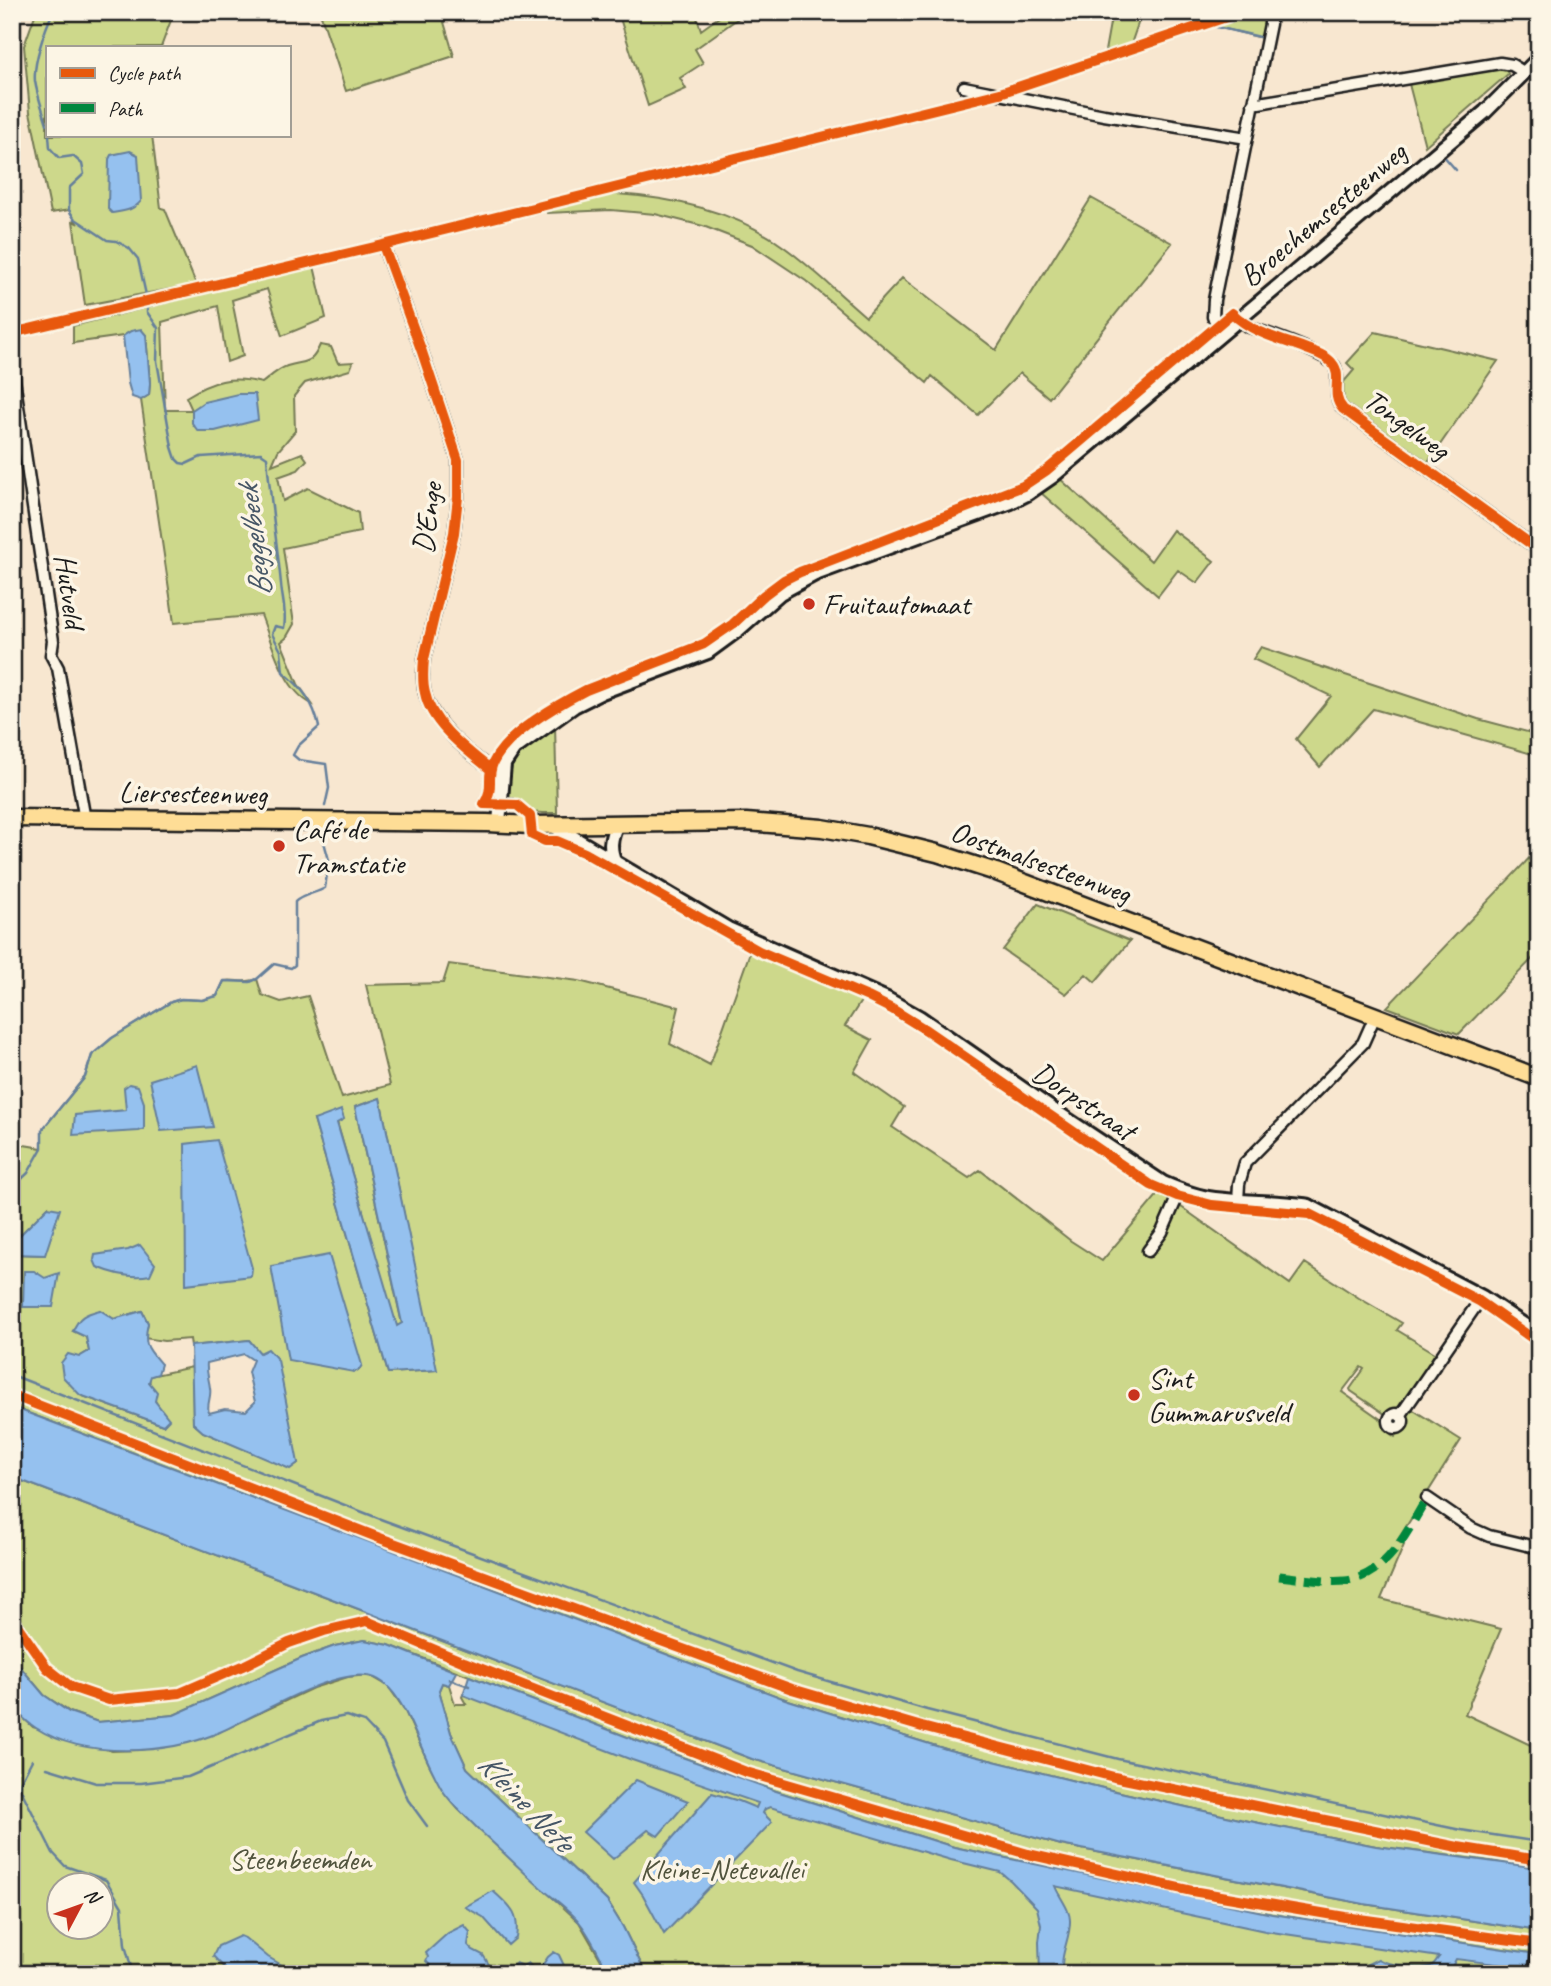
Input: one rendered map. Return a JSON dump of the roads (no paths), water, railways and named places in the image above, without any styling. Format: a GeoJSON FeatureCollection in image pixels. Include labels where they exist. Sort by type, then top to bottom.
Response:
{"type":"FeatureCollection","features":[{"type":"Feature","properties":{"kind":"main road","name":"Liersesteenweg"},"geometry":{"type":"LineString","coordinates":[[12,818],[499,823]]}},
{"type":"Feature","properties":{"kind":"main road","name":"Oostmalsesteenweg"},"geometry":{"type":"LineString","coordinates":[[499,823],[770,823],[880,838],[996,872],[1539,1078]]}},
{"type":"Feature","properties":{"kind":"street"},"geometry":{"type":"LineString","coordinates":[[1223,333],[1213,317],[1214,300],[1270,24],[1270,12]]}},
{"type":"Feature","properties":{"kind":"street","name":"Broechemsesteenweg"},"geometry":{"type":"LineString","coordinates":[[499,823],[504,764],[514,749],[574,706],[602,692],[708,652],[789,587],[815,574],[1027,494],[1053,476],[1485,112],[1539,58]]}},
{"type":"Feature","properties":{"kind":"street"},"geometry":{"type":"LineString","coordinates":[[1254,104],[1500,62],[1513,65],[1525,73]]}},
{"type":"Feature","properties":{"kind":"street"},"geometry":{"type":"LineString","coordinates":[[964,87],[1247,138]]}},
{"type":"Feature","properties":{"kind":"street","name":"D'Enge"},"geometry":{"type":"LineString","coordinates":[[383,245],[458,460],[454,533],[424,659],[425,695],[435,715],[456,740],[502,776]]}},
{"type":"Feature","properties":{"kind":"street","name":"Tongelweg"},"geometry":{"type":"LineString","coordinates":[[1239,320],[1247,326],[1324,356],[1335,366],[1335,393],[1343,409],[1539,550]]}},
{"type":"Feature","properties":{"kind":"street","name":"Hutveld"},"geometry":{"type":"LineString","coordinates":[[12,366],[53,640],[51,655],[58,668],[85,820]]}},
{"type":"Feature","properties":{"kind":"street"},"geometry":{"type":"LineString","coordinates":[[604,856],[609,824]]}},
{"type":"Feature","properties":{"kind":"street"},"geometry":{"type":"LineString","coordinates":[[609,824],[611,851],[615,863]]}},
{"type":"Feature","properties":{"kind":"street","name":"Dorpstraat"},"geometry":{"type":"LineString","coordinates":[[552,825],[728,929],[887,999],[908,1011],[1138,1168],[1180,1191],[1213,1199],[1309,1206],[1482,1297],[1539,1335]]}},
{"type":"Feature","properties":{"kind":"street"},"geometry":{"type":"LineString","coordinates":[[1238,1201],[1245,1163],[1363,1044],[1375,1016]]}},
{"type":"Feature","properties":{"kind":"street"},"geometry":{"type":"LineString","coordinates":[[1148,1251],[1162,1232],[1180,1191]]}},
{"type":"Feature","properties":{"kind":"street"},"geometry":{"type":"LineString","coordinates":[[1400,1416],[1482,1297]]}},
{"type":"Feature","properties":{"kind":"street"},"geometry":{"type":"LineString","coordinates":[[1427,1498],[1471,1528],[1489,1536],[1539,1548]]}},
{"type":"Feature","properties":{"kind":"street"},"geometry":{"type":"LineString","coordinates":[[1534,1974],[1539,1944]]}},
{"type":"Feature","properties":{"kind":"water"},"geometry":{"type":"Polygon","coordinates":[[[130,151],[138,155],[141,201],[131,209],[112,213],[108,209],[109,159],[111,155],[130,151]]]}},
{"type":"Feature","properties":{"kind":"water"},"geometry":{"type":"Polygon","coordinates":[[[141,329],[146,335],[150,383],[149,395],[141,400],[132,397],[128,383],[123,336],[141,329]]]}},
{"type":"Feature","properties":{"kind":"water"},"geometry":{"type":"Polygon","coordinates":[[[238,394],[255,394],[258,420],[215,431],[198,431],[192,423],[192,410],[204,402],[238,394]]]}},
{"type":"Feature","properties":{"kind":"water"},"geometry":{"type":"Polygon","coordinates":[[[197,1065],[213,1127],[161,1131],[150,1080],[197,1065]]]}},
{"type":"Feature","properties":{"kind":"water"},"geometry":{"type":"Polygon","coordinates":[[[129,1084],[138,1086],[144,1103],[144,1129],[73,1135],[75,1115],[126,1110],[124,1088],[129,1084]]]}},
{"type":"Feature","properties":{"kind":"water"},"geometry":{"type":"Polygon","coordinates":[[[380,1098],[437,1370],[388,1373],[314,1120],[341,1110],[344,1119],[337,1123],[397,1326],[402,1323],[355,1107],[380,1098]]]}},
{"type":"Feature","properties":{"kind":"water"},"geometry":{"type":"Polygon","coordinates":[[[217,1140],[252,1268],[251,1276],[186,1284],[185,1144],[217,1140]]]}},
{"type":"Feature","properties":{"kind":"water"},"geometry":{"type":"Polygon","coordinates":[[[48,1207],[60,1209],[45,1255],[12,1254],[12,1243],[48,1207]]]}},
{"type":"Feature","properties":{"kind":"water"},"geometry":{"type":"Polygon","coordinates":[[[140,1245],[155,1264],[150,1275],[116,1274],[97,1267],[94,1260],[95,1255],[128,1250],[140,1245]]]}},
{"type":"Feature","properties":{"kind":"water"},"geometry":{"type":"Polygon","coordinates":[[[329,1255],[362,1365],[354,1372],[288,1360],[271,1266],[329,1255]]]}},
{"type":"Feature","properties":{"kind":"water"},"geometry":{"type":"Polygon","coordinates":[[[24,1271],[34,1271],[45,1278],[59,1273],[53,1307],[23,1307],[24,1271]]]}},
{"type":"Feature","properties":{"kind":"water"},"geometry":{"type":"Polygon","coordinates":[[[100,1310],[114,1319],[142,1311],[148,1323],[147,1346],[161,1364],[158,1374],[151,1376],[149,1382],[157,1392],[155,1401],[169,1419],[163,1425],[80,1395],[63,1377],[61,1363],[68,1354],[79,1357],[89,1351],[86,1337],[73,1331],[75,1326],[83,1316],[100,1310]]]}},
{"type":"Feature","properties":{"kind":"water"},"geometry":{"type":"Polygon","coordinates":[[[249,1340],[260,1353],[268,1349],[278,1360],[298,1463],[290,1469],[203,1432],[193,1423],[191,1346],[249,1340]],[[244,1354],[207,1363],[209,1413],[225,1409],[246,1411],[255,1402],[248,1372],[253,1360],[244,1354]]]}},
{"type":"Feature","properties":{"kind":"water"},"geometry":{"type":"Polygon","coordinates":[[[12,1407],[785,1699],[949,1750],[1244,1820],[1376,1846],[1539,1868],[1539,1931],[1364,1904],[1061,1845],[752,1759],[12,1477],[12,1407]]]}},
{"type":"Feature","properties":{"kind":"water"},"geometry":{"type":"Polygon","coordinates":[[[364,1640],[389,1645],[456,1672],[449,1685],[442,1683],[439,1690],[451,1733],[467,1768],[607,1901],[646,1974],[609,1974],[576,1918],[456,1807],[437,1780],[400,1703],[386,1685],[377,1679],[351,1676],[333,1680],[293,1696],[220,1732],[199,1740],[152,1749],[102,1749],[78,1745],[36,1728],[12,1707],[12,1657],[44,1695],[69,1712],[98,1722],[174,1715],[302,1658],[335,1646],[364,1640]]]}},
{"type":"Feature","properties":{"kind":"water"},"geometry":{"type":"Polygon","coordinates":[[[469,1676],[776,1791],[954,1847],[1272,1914],[1530,1953],[1528,1968],[1456,1959],[1453,1965],[1460,1974],[1359,1974],[1360,1968],[1378,1959],[1420,1967],[1431,1966],[1439,1957],[1265,1931],[1055,1886],[1070,1917],[1070,1929],[1062,1960],[1063,1974],[1040,1974],[1041,1925],[1037,1908],[1000,1872],[770,1807],[763,1813],[772,1822],[664,1934],[634,1882],[712,1793],[756,1808],[758,1803],[632,1760],[463,1695],[469,1676]]]}},
{"type":"Feature","properties":{"kind":"water"},"geometry":{"type":"Polygon","coordinates":[[[636,1780],[688,1801],[658,1836],[648,1830],[613,1859],[583,1832],[636,1780]]]}},
{"type":"Feature","properties":{"kind":"water"},"geometry":{"type":"Polygon","coordinates":[[[493,1891],[509,1906],[515,1916],[516,1938],[508,1945],[483,1917],[465,1907],[493,1891]]]}},
{"type":"Feature","properties":{"kind":"water"},"geometry":{"type":"Polygon","coordinates":[[[464,1925],[470,1932],[468,1945],[483,1955],[490,1966],[482,1974],[438,1974],[426,1961],[426,1953],[448,1933],[464,1925]]]}},
{"type":"Feature","properties":{"kind":"water"},"geometry":{"type":"Polygon","coordinates":[[[240,1936],[297,1974],[230,1974],[213,1956],[218,1946],[240,1936]]]}},
{"type":"Feature","properties":{"kind":"water"},"geometry":{"type":"Polygon","coordinates":[[[554,1952],[559,1955],[568,1974],[506,1974],[516,1963],[523,1966],[528,1963],[539,1970],[554,1952]]]}},
{"type":"Feature","properties":{"kind":"waterway","name":"Beggelbeek"},"geometry":{"type":"LineString","coordinates":[[46,121],[37,92],[35,74],[40,46],[53,12]]}},
{"type":"Feature","properties":{"kind":"waterway"},"geometry":{"type":"LineString","coordinates":[[1160,12],[1197,22]]}},
{"type":"Feature","properties":{"kind":"waterway"},"geometry":{"type":"LineString","coordinates":[[1212,26],[1260,37]]}},
{"type":"Feature","properties":{"kind":"waterway","name":"Beggelbeek"},"geometry":{"type":"LineString","coordinates":[[49,136],[50,148],[59,158],[73,156],[82,164],[84,174],[69,188],[69,210],[74,218],[107,240],[116,241],[129,248],[138,259],[146,295]]}},
{"type":"Feature","properties":{"kind":"waterway"},"geometry":{"type":"LineString","coordinates":[[1442,154],[1456,170]]}},
{"type":"Feature","properties":{"kind":"waterway","name":"Beggelbeek"},"geometry":{"type":"LineString","coordinates":[[147,308],[158,328],[157,361],[176,459],[186,464],[201,457],[261,453],[267,457],[285,616],[284,628],[275,626],[272,634],[281,651],[283,672],[306,696],[317,718],[319,727],[298,746],[293,755],[299,760],[326,764],[329,788],[325,806]]}},
{"type":"Feature","properties":{"kind":"waterway","name":"Beggelbeek"},"geometry":{"type":"LineString","coordinates":[[12,1188],[28,1173],[42,1148],[42,1130],[85,1077],[92,1055],[112,1038],[171,1002],[217,996],[224,981],[250,982],[274,964],[291,968],[295,965],[295,902],[325,888],[329,860],[324,842]]}},
{"type":"Feature","properties":{"kind":"waterway"},"geometry":{"type":"LineString","coordinates":[[12,1375],[383,1520],[797,1672],[927,1710],[1118,1759],[1461,1830],[1539,1842]]}},
{"type":"Feature","properties":{"kind":"waterway"},"geometry":{"type":"LineString","coordinates":[[449,1679],[469,1686]]}},
{"type":"Feature","properties":{"kind":"waterway"},"geometry":{"type":"LineString","coordinates":[[47,1768],[96,1783],[141,1783],[188,1777],[321,1721],[346,1716],[364,1722],[383,1742],[408,1800],[427,1826]]}},
{"type":"Feature","properties":{"kind":"waterway"},"geometry":{"type":"LineString","coordinates":[[32,1760],[20,1788],[53,1853],[65,1866],[106,1880],[122,1907],[125,1945],[133,1974]]}},
{"type":"Feature","properties":{"kind":"place","name":"Fruitautomaat"},"geometry":{"type":"Point","coordinates":[809,604]}},
{"type":"Feature","properties":{"kind":"place","name":"Café de Tramstatie"},"geometry":{"type":"Point","coordinates":[279,846]}},
{"type":"Feature","properties":{"kind":"place","name":"Sint Gummarusveld"},"geometry":{"type":"Point","coordinates":[1134,1395]}},
{"type":"Feature","properties":{"kind":"water label","name":"Kleine Nete"},"geometry":{"type":"Point","coordinates":[526,1802]}},
{"type":"Feature","properties":{"kind":"park label","name":"Steenbeemden"},"geometry":{"type":"Point","coordinates":[300,1859]}},
{"type":"Feature","properties":{"kind":"park label","name":"Kleine-Netevallei"},"geometry":{"type":"Point","coordinates":[722,1869]}}]}
